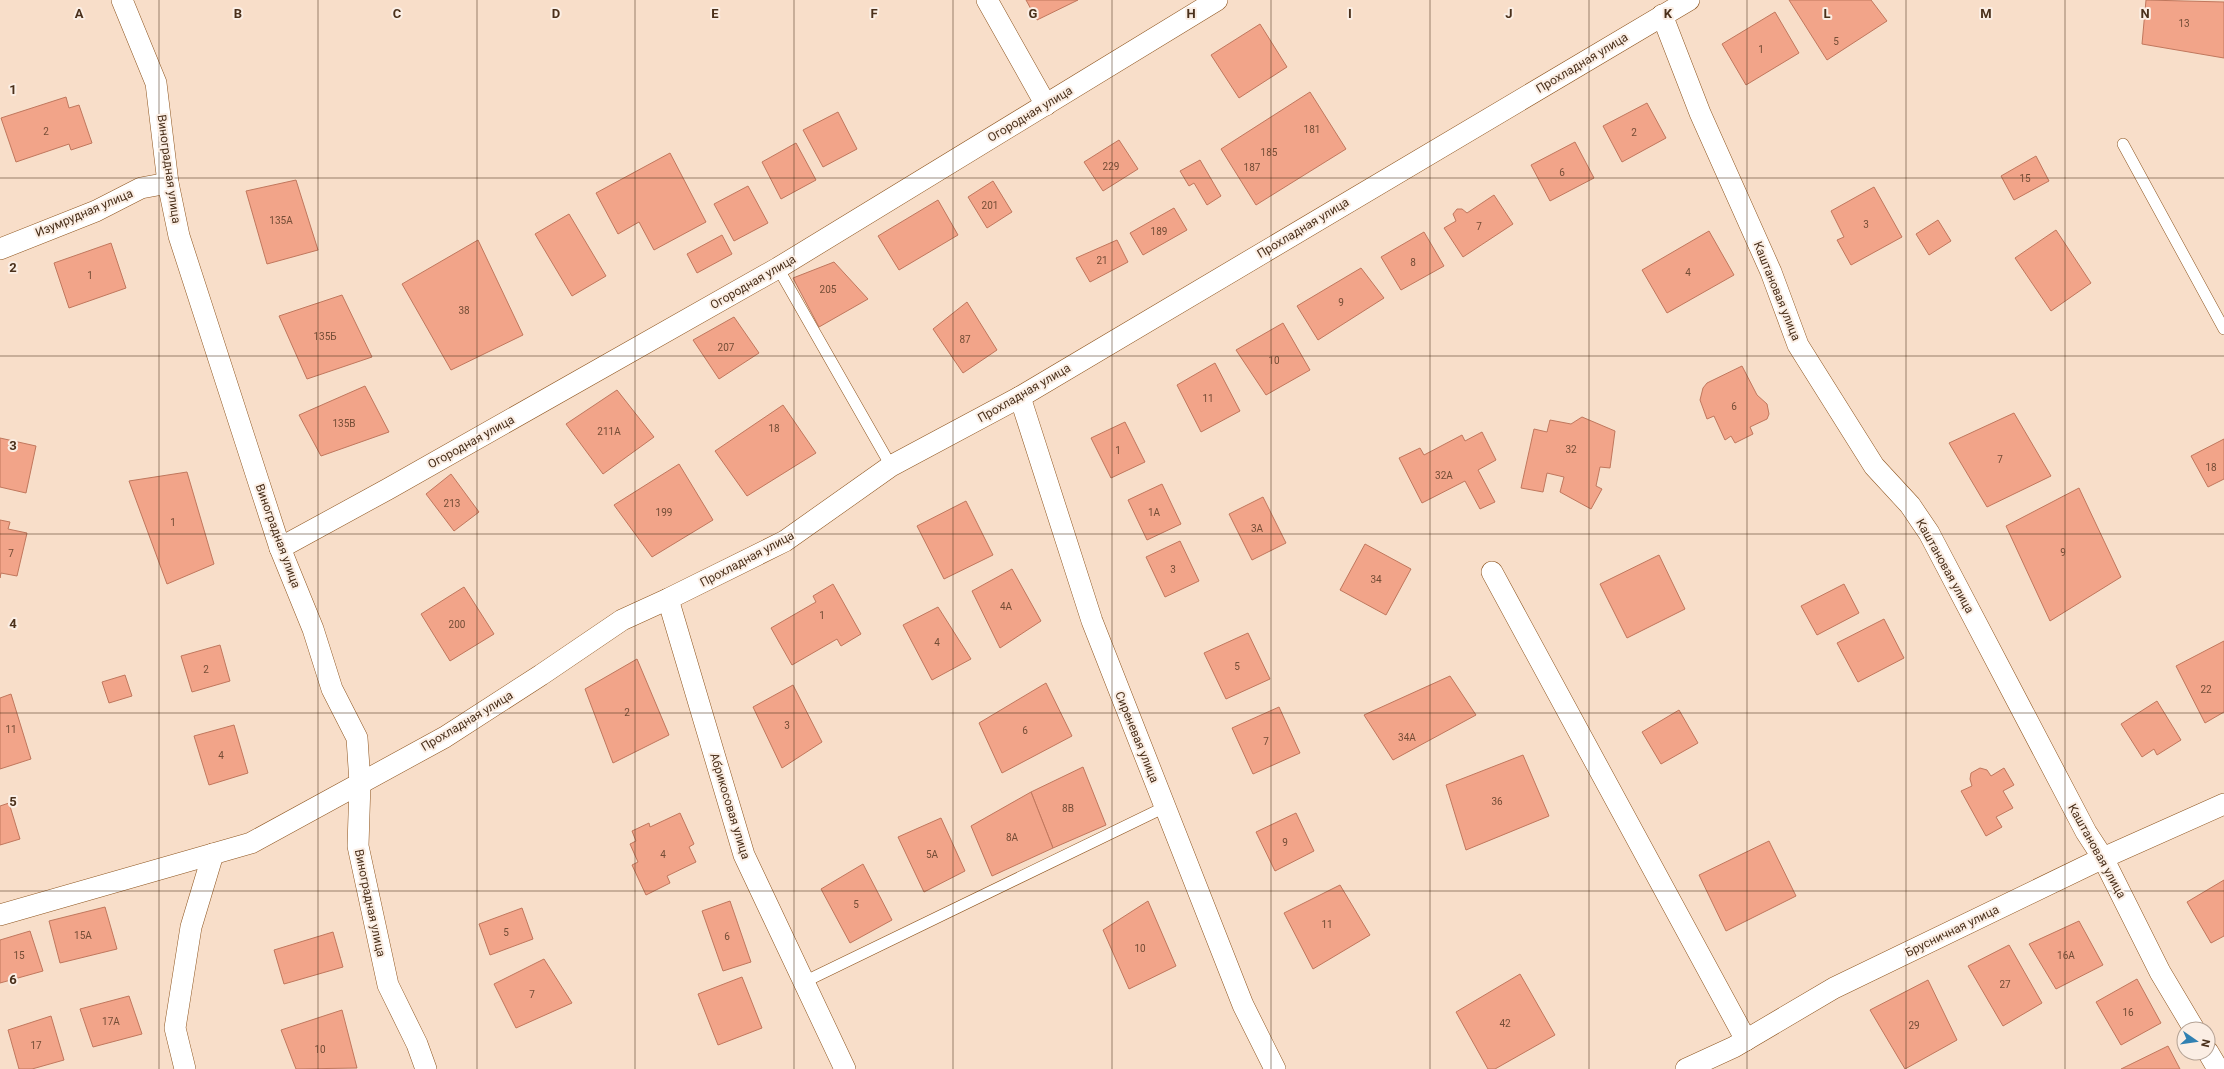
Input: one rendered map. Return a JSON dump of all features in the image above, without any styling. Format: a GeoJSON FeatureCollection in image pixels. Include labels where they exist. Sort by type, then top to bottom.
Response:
{"type":"FeatureCollection","features":[{"type":"Feature","properties":{"kind":"street","name":"Виноградная улица"},"geometry":{"type":"LineString","coordinates":[[122,0],[156,83],[168,183],[179,236],[280,548],[313,629],[332,689],[357,738],[360,782],[358,846],[388,985],[417,1044],[426,1069]]}},
{"type":"Feature","properties":{"kind":"street"},"geometry":{"type":"LineString","coordinates":[[987,0],[1046,104]]}},
{"type":"Feature","properties":{"kind":"street","name":"Огородная улица"},"geometry":{"type":"LineString","coordinates":[[280,548],[778,268],[1216,0]]}},
{"type":"Feature","properties":{"kind":"street","name":"Прохладная улица"},"geometry":{"type":"LineString","coordinates":[[0,915],[251,843],[360,782],[445,737],[541,675],[622,620],[785,541],[891,466],[1020,397],[1689,0]]}},
{"type":"Feature","properties":{"kind":"street","name":"Каштановая улица"},"geometry":{"type":"LineString","coordinates":[[1662,15],[1700,113],[1771,272],[1798,344],[1874,466],[1910,505],[1929,533],[2086,832],[2103,858],[2160,972],[2189,1021]]}},
{"type":"Feature","properties":{"kind":"street","name":"Изумрудная улица"},"geometry":{"type":"LineString","coordinates":[[0,249],[96,211],[141,188],[168,183]]}},
{"type":"Feature","properties":{"kind":"street","name":"Сиреневая улица"},"geometry":{"type":"LineString","coordinates":[[1020,397],[1092,622],[1243,1004],[1275,1069]]}},
{"type":"Feature","properties":{"kind":"street"},"geometry":{"type":"LineString","coordinates":[[1492,572],[1746,1040]]}},
{"type":"Feature","properties":{"kind":"street","name":"Абрикосовая улица"},"geometry":{"type":"LineString","coordinates":[[668,599],[744,854],[845,1069]]}},
{"type":"Feature","properties":{"kind":"street","name":"Брусничная улица"},"geometry":{"type":"LineString","coordinates":[[1686,1069],[1746,1040],[1834,988],[2103,858],[2224,804]]}},
{"type":"Feature","properties":{"kind":"street"},"geometry":{"type":"LineString","coordinates":[[186,1069],[175,1028],[190,927],[213,854]]}},
{"type":"Feature","properties":{"kind":"lane"},"geometry":{"type":"LineString","coordinates":[[2123,144],[2224,329]]}},
{"type":"Feature","properties":{"kind":"lane"},"geometry":{"type":"LineString","coordinates":[[778,268],[891,466]]}},
{"type":"Feature","properties":{"kind":"lane"},"geometry":{"type":"LineString","coordinates":[[804,982],[1165,807]]}},
{"type":"Feature","properties":{"kind":"building"},"geometry":{"type":"Polygon","coordinates":[[[1026,0],[1078,0],[1037,20],[1026,0]]]}},
{"type":"Feature","properties":{"kind":"building"},"geometry":{"type":"Polygon","coordinates":[[[1789,0],[1871,0],[1887,21],[1827,60],[1789,0]]]}},
{"type":"Feature","properties":{"kind":"building"},"geometry":{"type":"Polygon","coordinates":[[[2146,0],[2224,2],[2224,58],[2142,44],[2146,0]]]}},
{"type":"Feature","properties":{"kind":"building"},"geometry":{"type":"Polygon","coordinates":[[[1775,12],[1799,53],[1746,85],[1722,44],[1775,12]]]}},
{"type":"Feature","properties":{"kind":"building"},"geometry":{"type":"Polygon","coordinates":[[[1260,24],[1287,67],[1239,98],[1211,55],[1260,24]]]}},
{"type":"Feature","properties":{"kind":"building"},"geometry":{"type":"Polygon","coordinates":[[[1310,92],[1346,149],[1256,205],[1221,149],[1310,92]]]}},
{"type":"Feature","properties":{"kind":"building"},"geometry":{"type":"Polygon","coordinates":[[[66,97],[69,108],[79,105],[92,143],[71,150],[69,144],[16,162],[1,118],[66,97]]]}},
{"type":"Feature","properties":{"kind":"building"},"geometry":{"type":"Polygon","coordinates":[[[1647,103],[1666,138],[1622,162],[1603,126],[1647,103]]]}},
{"type":"Feature","properties":{"kind":"building"},"geometry":{"type":"Polygon","coordinates":[[[838,112],[857,149],[823,167],[803,130],[838,112]]]}},
{"type":"Feature","properties":{"kind":"building"},"geometry":{"type":"Polygon","coordinates":[[[1119,140],[1138,169],[1103,191],[1084,162],[1119,140]]]}},
{"type":"Feature","properties":{"kind":"building"},"geometry":{"type":"Polygon","coordinates":[[[1575,142],[1594,178],[1550,201],[1531,165],[1575,142]]]}},
{"type":"Feature","properties":{"kind":"building"},"geometry":{"type":"Polygon","coordinates":[[[796,143],[816,180],[781,199],[762,162],[796,143]]]}},
{"type":"Feature","properties":{"kind":"building"},"geometry":{"type":"Polygon","coordinates":[[[670,153],[706,222],[654,250],[639,222],[618,234],[596,193],[670,153]]]}},
{"type":"Feature","properties":{"kind":"building"},"geometry":{"type":"Polygon","coordinates":[[[2036,156],[2049,181],[2014,200],[2001,176],[2036,156]]]}},
{"type":"Feature","properties":{"kind":"building"},"geometry":{"type":"Polygon","coordinates":[[[1200,160],[1221,196],[1207,205],[1194,183],[1189,186],[1180,171],[1200,160]]]}},
{"type":"Feature","properties":{"kind":"building"},"geometry":{"type":"Polygon","coordinates":[[[296,180],[318,250],[267,264],[246,191],[296,180]]]}},
{"type":"Feature","properties":{"kind":"building"},"geometry":{"type":"Polygon","coordinates":[[[993,181],[1012,212],[987,228],[968,197],[993,181]]]}},
{"type":"Feature","properties":{"kind":"building"},"geometry":{"type":"Polygon","coordinates":[[[748,186],[768,223],[734,241],[714,204],[748,186]]]}},
{"type":"Feature","properties":{"kind":"building"},"geometry":{"type":"Polygon","coordinates":[[[1874,187],[1902,237],[1851,265],[1837,240],[1844,237],[1831,211],[1874,187]]]}},
{"type":"Feature","properties":{"kind":"building"},"geometry":{"type":"Polygon","coordinates":[[[1494,195],[1513,224],[1463,257],[1444,228],[1456,221],[1453,214],[1457,209],[1462,209],[1467,213],[1494,195]]]}},
{"type":"Feature","properties":{"kind":"building"},"geometry":{"type":"Polygon","coordinates":[[[938,200],[958,235],[899,270],[878,236],[938,200]]]}},
{"type":"Feature","properties":{"kind":"building"},"geometry":{"type":"Polygon","coordinates":[[[1174,208],[1187,230],[1143,255],[1130,233],[1174,208]]]}},
{"type":"Feature","properties":{"kind":"building"},"geometry":{"type":"Polygon","coordinates":[[[569,214],[606,276],[572,296],[535,234],[569,214]]]}},
{"type":"Feature","properties":{"kind":"building"},"geometry":{"type":"Polygon","coordinates":[[[1938,220],[1951,241],[1929,255],[1916,234],[1938,220]]]}},
{"type":"Feature","properties":{"kind":"building"},"geometry":{"type":"Polygon","coordinates":[[[2056,230],[2091,283],[2051,311],[2015,258],[2056,230]]]}},
{"type":"Feature","properties":{"kind":"building"},"geometry":{"type":"Polygon","coordinates":[[[1709,231],[1734,275],[1667,313],[1642,270],[1709,231]]]}},
{"type":"Feature","properties":{"kind":"building"},"geometry":{"type":"Polygon","coordinates":[[[1424,232],[1444,266],[1401,290],[1381,257],[1424,232]]]}},
{"type":"Feature","properties":{"kind":"building"},"geometry":{"type":"Polygon","coordinates":[[[722,235],[732,254],[697,273],[687,254],[722,235]]]}},
{"type":"Feature","properties":{"kind":"building"},"geometry":{"type":"Polygon","coordinates":[[[478,240],[523,335],[451,370],[402,284],[478,240]]]}},
{"type":"Feature","properties":{"kind":"building"},"geometry":{"type":"Polygon","coordinates":[[[1117,240],[1128,262],[1090,282],[1076,258],[1117,240]]]}},
{"type":"Feature","properties":{"kind":"building"},"geometry":{"type":"Polygon","coordinates":[[[111,243],[126,288],[69,308],[54,263],[111,243]]]}},
{"type":"Feature","properties":{"kind":"building"},"geometry":{"type":"Polygon","coordinates":[[[834,262],[868,299],[819,327],[793,278],[834,262]]]}},
{"type":"Feature","properties":{"kind":"building"},"geometry":{"type":"Polygon","coordinates":[[[1361,268],[1384,298],[1318,340],[1297,306],[1361,268]]]}},
{"type":"Feature","properties":{"kind":"building"},"geometry":{"type":"Polygon","coordinates":[[[342,295],[372,357],[307,379],[279,316],[342,295]]]}},
{"type":"Feature","properties":{"kind":"building"},"geometry":{"type":"Polygon","coordinates":[[[967,302],[997,350],[963,373],[933,329],[967,302]]]}},
{"type":"Feature","properties":{"kind":"building"},"geometry":{"type":"Polygon","coordinates":[[[734,317],[759,353],[719,379],[693,340],[734,317]]]}},
{"type":"Feature","properties":{"kind":"building"},"geometry":{"type":"Polygon","coordinates":[[[1283,323],[1310,370],[1266,395],[1236,350],[1283,323]]]}},
{"type":"Feature","properties":{"kind":"building"},"geometry":{"type":"Polygon","coordinates":[[[1215,363],[1240,411],[1201,432],[1177,385],[1215,363]]]}},
{"type":"Feature","properties":{"kind":"building"},"geometry":{"type":"Polygon","coordinates":[[[1742,366],[1757,395],[1767,404],[1769,414],[1767,419],[1750,427],[1753,434],[1735,443],[1731,436],[1725,440],[1714,416],[1707,419],[1700,400],[1703,388],[1707,383],[1742,366]]]}},
{"type":"Feature","properties":{"kind":"building"},"geometry":{"type":"Polygon","coordinates":[[[365,386],[389,432],[321,456],[299,415],[365,386]]]}},
{"type":"Feature","properties":{"kind":"building"},"geometry":{"type":"Polygon","coordinates":[[[617,390],[654,437],[603,474],[566,424],[617,390]]]}},
{"type":"Feature","properties":{"kind":"building"},"geometry":{"type":"Polygon","coordinates":[[[783,405],[816,453],[747,496],[715,451],[783,405]]]}},
{"type":"Feature","properties":{"kind":"building"},"geometry":{"type":"Polygon","coordinates":[[[2014,413],[2051,476],[1987,507],[1949,443],[2014,413]]]}},
{"type":"Feature","properties":{"kind":"building"},"geometry":{"type":"Polygon","coordinates":[[[1582,417],[1615,431],[1610,468],[1600,467],[1596,486],[1602,489],[1591,509],[1560,492],[1564,477],[1547,473],[1543,492],[1521,488],[1534,429],[1547,432],[1550,420],[1571,424],[1582,417]]]}},
{"type":"Feature","properties":{"kind":"building"},"geometry":{"type":"Polygon","coordinates":[[[1125,422],[1145,462],[1111,478],[1091,438],[1125,422]]]}},
{"type":"Feature","properties":{"kind":"building"},"geometry":{"type":"Polygon","coordinates":[[[1482,432],[1496,460],[1478,470],[1495,502],[1480,509],[1465,481],[1422,503],[1399,458],[1420,448],[1424,455],[1462,435],[1465,441],[1482,432]]]}},
{"type":"Feature","properties":{"kind":"building"},"geometry":{"type":"Polygon","coordinates":[[[0,438],[36,446],[26,493],[0,487],[0,438]]]}},
{"type":"Feature","properties":{"kind":"building"},"geometry":{"type":"Polygon","coordinates":[[[2224,439],[2224,479],[2208,487],[2191,456],[2224,439]]]}},
{"type":"Feature","properties":{"kind":"building"},"geometry":{"type":"Polygon","coordinates":[[[679,464],[713,520],[652,557],[614,505],[679,464]]]}},
{"type":"Feature","properties":{"kind":"building"},"geometry":{"type":"Polygon","coordinates":[[[187,472],[214,564],[167,584],[129,481],[187,472]]]}},
{"type":"Feature","properties":{"kind":"building"},"geometry":{"type":"Polygon","coordinates":[[[451,474],[479,512],[454,531],[426,494],[451,474]]]}},
{"type":"Feature","properties":{"kind":"building"},"geometry":{"type":"Polygon","coordinates":[[[1162,484],[1181,524],[1147,540],[1128,500],[1162,484]]]}},
{"type":"Feature","properties":{"kind":"building"},"geometry":{"type":"Polygon","coordinates":[[[2079,488],[2121,577],[2050,621],[2006,526],[2079,488]]]}},
{"type":"Feature","properties":{"kind":"building"},"geometry":{"type":"Polygon","coordinates":[[[1263,497],[1286,543],[1252,560],[1229,514],[1263,497]]]}},
{"type":"Feature","properties":{"kind":"building"},"geometry":{"type":"Polygon","coordinates":[[[966,501],[993,555],[944,579],[917,526],[966,501]]]}},
{"type":"Feature","properties":{"kind":"building"},"geometry":{"type":"Polygon","coordinates":[[[0,520],[10,522],[8,529],[27,533],[17,576],[1,573],[0,578],[0,520]]]}},
{"type":"Feature","properties":{"kind":"building"},"geometry":{"type":"Polygon","coordinates":[[[1180,541],[1199,581],[1165,597],[1146,557],[1180,541]]]}},
{"type":"Feature","properties":{"kind":"building"},"geometry":{"type":"Polygon","coordinates":[[[1365,544],[1411,569],[1386,615],[1340,590],[1365,544]]]}},
{"type":"Feature","properties":{"kind":"building"},"geometry":{"type":"Polygon","coordinates":[[[1659,555],[1685,609],[1627,638],[1600,584],[1659,555]]]}},
{"type":"Feature","properties":{"kind":"building"},"geometry":{"type":"Polygon","coordinates":[[[1012,569],[1041,621],[1000,648],[972,591],[1012,569]]]}},
{"type":"Feature","properties":{"kind":"building"},"geometry":{"type":"Polygon","coordinates":[[[833,584],[861,634],[841,646],[837,639],[792,665],[771,628],[816,602],[813,596],[833,584]]]}},
{"type":"Feature","properties":{"kind":"building"},"geometry":{"type":"Polygon","coordinates":[[[1844,584],[1859,613],[1817,635],[1801,606],[1844,584]]]}},
{"type":"Feature","properties":{"kind":"building"},"geometry":{"type":"Polygon","coordinates":[[[464,587],[494,634],[450,661],[421,614],[464,587]]]}},
{"type":"Feature","properties":{"kind":"building"},"geometry":{"type":"Polygon","coordinates":[[[938,607],[971,659],[932,680],[903,625],[938,607]]]}},
{"type":"Feature","properties":{"kind":"building"},"geometry":{"type":"Polygon","coordinates":[[[1884,619],[1904,658],[1858,682],[1837,643],[1884,619]]]}},
{"type":"Feature","properties":{"kind":"building"},"geometry":{"type":"Polygon","coordinates":[[[1248,633],[1270,679],[1226,699],[1204,653],[1248,633]]]}},
{"type":"Feature","properties":{"kind":"building"},"geometry":{"type":"Polygon","coordinates":[[[2224,641],[2224,712],[2205,723],[2176,666],[2224,641]]]}},
{"type":"Feature","properties":{"kind":"building"},"geometry":{"type":"Polygon","coordinates":[[[220,645],[230,681],[192,692],[181,656],[220,645]]]}},
{"type":"Feature","properties":{"kind":"building"},"geometry":{"type":"Polygon","coordinates":[[[637,659],[669,735],[613,763],[585,689],[637,659]]]}},
{"type":"Feature","properties":{"kind":"building"},"geometry":{"type":"Polygon","coordinates":[[[125,675],[132,696],[109,703],[102,682],[125,675]]]}},
{"type":"Feature","properties":{"kind":"building"},"geometry":{"type":"Polygon","coordinates":[[[1450,676],[1476,715],[1393,760],[1364,715],[1450,676]]]}},
{"type":"Feature","properties":{"kind":"building"},"geometry":{"type":"Polygon","coordinates":[[[1046,683],[1072,736],[1002,773],[979,723],[1046,683]]]}},
{"type":"Feature","properties":{"kind":"building"},"geometry":{"type":"Polygon","coordinates":[[[793,685],[822,742],[782,768],[753,707],[793,685]]]}},
{"type":"Feature","properties":{"kind":"building"},"geometry":{"type":"Polygon","coordinates":[[[11,694],[31,759],[0,769],[0,698],[11,694]]]}},
{"type":"Feature","properties":{"kind":"building"},"geometry":{"type":"Polygon","coordinates":[[[2157,701],[2181,740],[2157,755],[2154,749],[2142,757],[2121,724],[2157,701]]]}},
{"type":"Feature","properties":{"kind":"building"},"geometry":{"type":"Polygon","coordinates":[[[1279,707],[1300,753],[1253,774],[1232,728],[1279,707]]]}},
{"type":"Feature","properties":{"kind":"building"},"geometry":{"type":"Polygon","coordinates":[[[1679,710],[1698,743],[1661,764],[1642,732],[1679,710]]]}},
{"type":"Feature","properties":{"kind":"building"},"geometry":{"type":"Polygon","coordinates":[[[234,725],[248,773],[209,785],[194,736],[234,725]]]}},
{"type":"Feature","properties":{"kind":"building"},"geometry":{"type":"Polygon","coordinates":[[[1523,755],[1549,816],[1466,850],[1446,785],[1523,755]]]}},
{"type":"Feature","properties":{"kind":"building"},"geometry":{"type":"Polygon","coordinates":[[[1083,767],[1106,825],[1053,848],[1031,792],[1083,767]]]}},
{"type":"Feature","properties":{"kind":"building"},"geometry":{"type":"Polygon","coordinates":[[[1980,768],[1987,770],[1991,776],[2004,768],[2014,785],[2003,791],[2013,808],[1996,817],[2002,827],[1986,836],[1961,791],[1972,786],[1970,779],[1971,773],[1980,768]]]}},
{"type":"Feature","properties":{"kind":"building"},"geometry":{"type":"Polygon","coordinates":[[[1031,792],[1053,848],[992,876],[971,826],[1031,792]]]}},
{"type":"Feature","properties":{"kind":"building"},"geometry":{"type":"Polygon","coordinates":[[[9,803],[20,839],[0,845],[0,806],[9,803]]]}},
{"type":"Feature","properties":{"kind":"building"},"geometry":{"type":"Polygon","coordinates":[[[680,813],[694,844],[689,847],[696,862],[667,876],[670,883],[646,895],[632,865],[638,862],[630,844],[636,841],[632,831],[649,823],[650,827],[680,813]]]}},
{"type":"Feature","properties":{"kind":"building"},"geometry":{"type":"Polygon","coordinates":[[[1296,813],[1314,851],[1275,871],[1256,832],[1296,813]]]}},
{"type":"Feature","properties":{"kind":"building"},"geometry":{"type":"Polygon","coordinates":[[[941,818],[965,871],[924,892],[898,837],[941,818]]]}},
{"type":"Feature","properties":{"kind":"building"},"geometry":{"type":"Polygon","coordinates":[[[1769,841],[1796,896],[1726,931],[1699,875],[1769,841]]]}},
{"type":"Feature","properties":{"kind":"building"},"geometry":{"type":"Polygon","coordinates":[[[863,864],[892,920],[850,943],[821,889],[863,864]]]}},
{"type":"Feature","properties":{"kind":"building"},"geometry":{"type":"Polygon","coordinates":[[[2224,880],[2224,936],[2211,943],[2187,902],[2224,880]]]}},
{"type":"Feature","properties":{"kind":"building"},"geometry":{"type":"Polygon","coordinates":[[[1340,885],[1370,935],[1313,969],[1284,913],[1340,885]]]}},
{"type":"Feature","properties":{"kind":"building"},"geometry":{"type":"Polygon","coordinates":[[[730,901],[751,962],[723,971],[702,911],[730,901]]]}},
{"type":"Feature","properties":{"kind":"building"},"geometry":{"type":"Polygon","coordinates":[[[1148,901],[1176,966],[1129,989],[1103,930],[1148,901]]]}},
{"type":"Feature","properties":{"kind":"building"},"geometry":{"type":"Polygon","coordinates":[[[105,907],[117,949],[60,963],[49,921],[105,907]]]}},
{"type":"Feature","properties":{"kind":"building"},"geometry":{"type":"Polygon","coordinates":[[[522,908],[533,939],[490,955],[479,924],[522,908]]]}},
{"type":"Feature","properties":{"kind":"building"},"geometry":{"type":"Polygon","coordinates":[[[2079,921],[2103,965],[2056,989],[2029,944],[2079,921]]]}},
{"type":"Feature","properties":{"kind":"building"},"geometry":{"type":"Polygon","coordinates":[[[30,931],[43,971],[0,983],[0,940],[30,931]]]}},
{"type":"Feature","properties":{"kind":"building"},"geometry":{"type":"Polygon","coordinates":[[[333,932],[343,967],[284,984],[274,950],[333,932]]]}},
{"type":"Feature","properties":{"kind":"building"},"geometry":{"type":"Polygon","coordinates":[[[2009,945],[2042,1003],[2003,1026],[1968,966],[2009,945]]]}},
{"type":"Feature","properties":{"kind":"building"},"geometry":{"type":"Polygon","coordinates":[[[544,959],[572,1003],[516,1028],[494,984],[544,959]]]}},
{"type":"Feature","properties":{"kind":"building"},"geometry":{"type":"Polygon","coordinates":[[[1520,974],[1555,1035],[1495,1069],[1488,1069],[1456,1012],[1520,974]]]}},
{"type":"Feature","properties":{"kind":"building"},"geometry":{"type":"Polygon","coordinates":[[[742,977],[762,1028],[718,1045],[698,994],[742,977]]]}},
{"type":"Feature","properties":{"kind":"building"},"geometry":{"type":"Polygon","coordinates":[[[2137,979],[2161,1023],[2121,1045],[2096,1002],[2137,979]]]}},
{"type":"Feature","properties":{"kind":"building"},"geometry":{"type":"Polygon","coordinates":[[[1928,980],[1957,1040],[1905,1069],[1870,1010],[1928,980]]]}},
{"type":"Feature","properties":{"kind":"building"},"geometry":{"type":"Polygon","coordinates":[[[129,996],[142,1034],[93,1047],[80,1009],[129,996]]]}},
{"type":"Feature","properties":{"kind":"building"},"geometry":{"type":"Polygon","coordinates":[[[342,1010],[357,1068],[296,1069],[281,1030],[342,1010]]]}},
{"type":"Feature","properties":{"kind":"building"},"geometry":{"type":"Polygon","coordinates":[[[51,1016],[64,1060],[32,1069],[19,1069],[8,1030],[51,1016]]]}},
{"type":"Feature","properties":{"kind":"building"},"geometry":{"type":"Polygon","coordinates":[[[2168,1046],[2180,1069],[2121,1069],[2168,1046]]]}}]}
